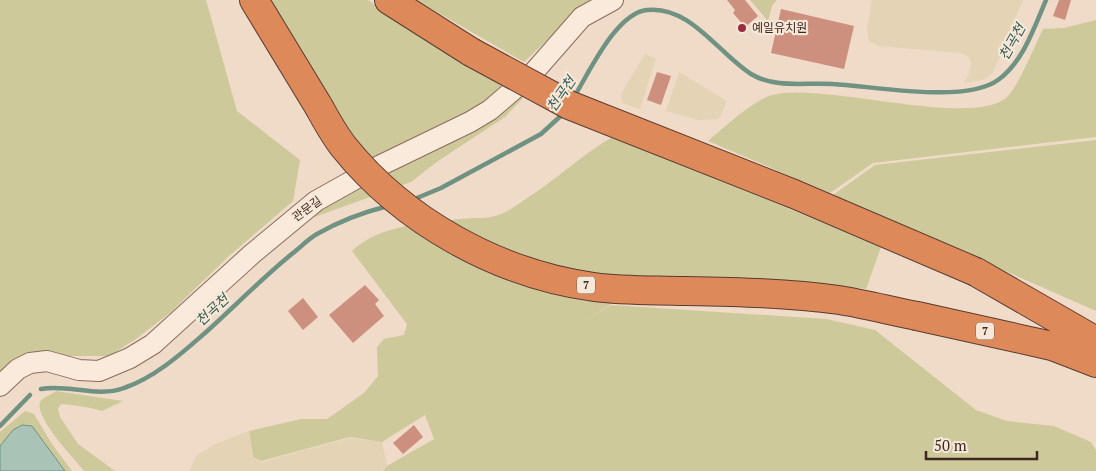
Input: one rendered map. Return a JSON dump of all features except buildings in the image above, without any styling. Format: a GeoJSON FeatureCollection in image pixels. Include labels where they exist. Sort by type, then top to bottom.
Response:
{"type":"FeatureCollection","features":[{"type":"Feature","properties":{"kind":"highway","name":"7"},"geometry":{"type":"LineString","coordinates":[[254,0],[342,145],[376,182],[411,212],[456,240],[500,261],[535,274],[594,287],[709,291],[839,300],[1052,346],[1096,363]]}},
{"type":"Feature","properties":{"kind":"highway"},"geometry":{"type":"LineString","coordinates":[[389,0],[471,52],[570,105],[794,194],[976,272],[1096,341]]}},
{"type":"Feature","properties":{"kind":"street","name":"관문길"},"geometry":{"type":"LineString","coordinates":[[0,386],[18,369],[30,363],[47,361],[79,370],[99,371],[130,358],[154,344],[252,254],[316,201],[375,168],[470,122],[490,110],[533,73],[582,17],[613,0]]}},
{"type":"Feature","properties":{"kind":"shaded area"},"geometry":{"type":"Polygon","coordinates":[[[0,0],[206,0],[237,111],[300,160],[293,201],[229,256],[171,312],[136,339],[109,356],[31,356],[0,375],[0,0]]]}},
{"type":"Feature","properties":{"kind":"shaded area"},"geometry":{"type":"Polygon","coordinates":[[[268,0],[368,0],[416,33],[501,85],[494,99],[373,162],[327,104],[268,0]]]}},
{"type":"Feature","properties":{"kind":"shaded area"},"geometry":{"type":"Polygon","coordinates":[[[416,0],[593,0],[583,6],[524,62],[416,0]]]}},
{"type":"Feature","properties":{"kind":"shaded area"},"geometry":{"type":"Polygon","coordinates":[[[750,0],[777,0],[772,6],[768,21],[750,0]]]}},
{"type":"Feature","properties":{"kind":"shaded area"},"geometry":{"type":"Polygon","coordinates":[[[872,0],[1023,0],[994,71],[986,79],[964,83],[969,74],[971,64],[969,57],[961,53],[879,46],[869,41],[867,30],[872,0]]]}},
{"type":"Feature","properties":{"kind":"shaded area"},"geometry":{"type":"Polygon","coordinates":[[[1096,20],[1096,137],[873,163],[830,193],[708,141],[757,102],[772,95],[795,92],[932,107],[964,108],[990,105],[1008,96],[1012,91],[1043,29],[1064,28],[1096,20]]]}},
{"type":"Feature","properties":{"kind":"shaded area"},"geometry":{"type":"Polygon","coordinates":[[[645,54],[656,59],[640,109],[622,103],[621,94],[645,54]]]}},
{"type":"Feature","properties":{"kind":"shaded area"},"geometry":{"type":"Polygon","coordinates":[[[679,72],[727,101],[719,119],[698,120],[666,111],[679,72]]]}},
{"type":"Feature","properties":{"kind":"shaded area"},"geometry":{"type":"Polygon","coordinates":[[[524,91],[522,99],[505,117],[438,161],[411,182],[312,218],[312,214],[524,91]]]}},
{"type":"Feature","properties":{"kind":"shaded area"},"geometry":{"type":"Polygon","coordinates":[[[614,136],[881,247],[866,289],[788,280],[653,278],[584,321],[611,305],[826,319],[875,330],[976,410],[1007,421],[1054,426],[1091,442],[1096,450],[1096,471],[383,471],[387,466],[434,439],[425,415],[382,442],[350,437],[261,461],[253,457],[249,431],[301,419],[327,419],[364,393],[378,376],[377,347],[384,339],[404,335],[407,324],[352,251],[363,242],[375,236],[403,227],[465,218],[491,217],[504,213],[614,136]]]}},
{"type":"Feature","properties":{"kind":"shaded area"},"geometry":{"type":"Polygon","coordinates":[[[1096,140],[1096,311],[833,195],[875,165],[1096,140]]]}},
{"type":"Feature","properties":{"kind":"shaded area"},"geometry":{"type":"Polygon","coordinates":[[[56,391],[123,401],[102,411],[82,406],[61,404],[58,409],[60,417],[78,444],[115,471],[84,471],[56,438],[43,418],[40,402],[56,391]]]}},
{"type":"Feature","properties":{"kind":"shaded area"},"geometry":{"type":"Polygon","coordinates":[[[25,411],[34,414],[52,444],[72,471],[0,471],[0,432],[25,411]]]}},
{"type":"Feature","properties":{"kind":"shaded area"},"geometry":{"type":"Polygon","coordinates":[[[22,425],[32,426],[65,471],[0,471],[0,446],[13,430],[22,425]]]}},
{"type":"Feature","properties":{"kind":"shaded area"},"geometry":{"type":"Polygon","coordinates":[[[249,431],[252,457],[261,462],[350,438],[382,442],[387,465],[383,471],[189,471],[197,455],[215,444],[249,431]]]}},
{"type":"Feature","properties":{"kind":"waterway","name":"천곡천"},"geometry":{"type":"LineString","coordinates":[[574,97],[604,46],[614,33],[625,21],[647,10],[663,10],[677,15],[703,33],[751,74],[771,82],[833,84],[918,92],[964,91],[983,87],[998,80],[1007,73],[1027,44],[1046,0]]}},
{"type":"Feature","properties":{"kind":"waterway","name":"천곡천"},"geometry":{"type":"LineString","coordinates":[[412,200],[441,188],[541,134],[565,112]]}},
{"type":"Feature","properties":{"kind":"waterway","name":"천곡천"},"geometry":{"type":"LineString","coordinates":[[41,389],[62,388],[104,392],[114,391],[135,384],[167,365],[216,323],[270,272],[311,238],[342,221],[388,206]]}},
{"type":"Feature","properties":{"kind":"waterway","name":"천곡천"},"geometry":{"type":"LineString","coordinates":[[0,426],[30,395]]}},
{"type":"Feature","properties":{"kind":"place","name":"예일유치원"},"geometry":{"type":"Point","coordinates":[742,28]}}]}
